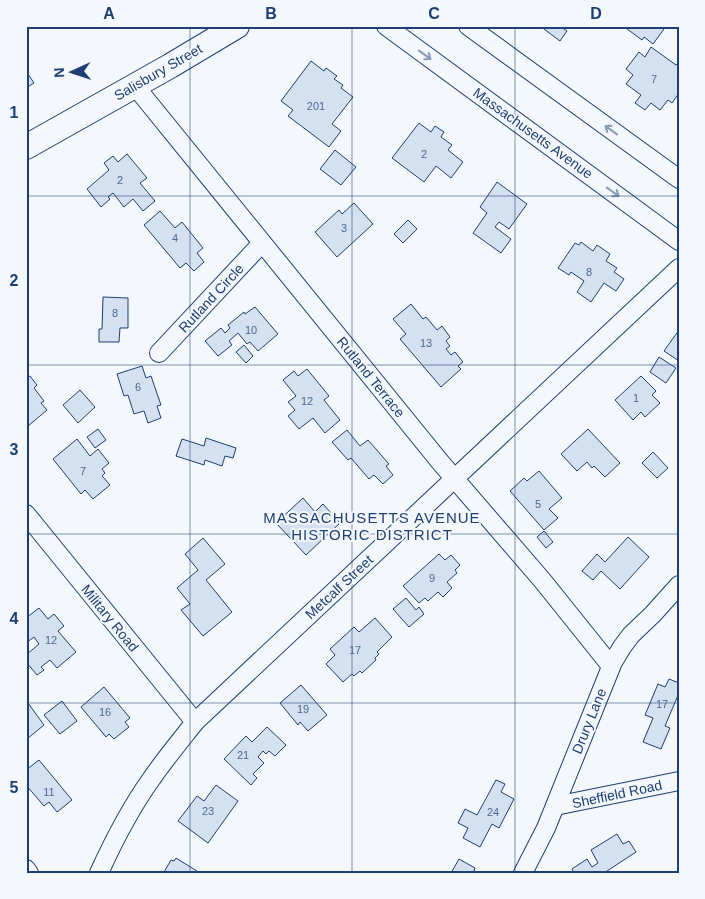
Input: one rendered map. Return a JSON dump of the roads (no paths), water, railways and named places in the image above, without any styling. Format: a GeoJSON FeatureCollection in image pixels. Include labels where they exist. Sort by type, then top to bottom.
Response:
{"type":"FeatureCollection","features":[{"type":"Feature","properties":{"kind":"main road","name":"Salisbury Street"},"geometry":{"type":"LineString","coordinates":[[26,147],[237,26]]}},
{"type":"Feature","properties":{"kind":"street","name":"Massachusetts Avenue"},"geometry":{"type":"LineString","coordinates":[[386,26],[679,241]]}},
{"type":"Feature","properties":{"kind":"street"},"geometry":{"type":"LineString","coordinates":[[468,26],[679,179]]}},
{"type":"Feature","properties":{"kind":"street","name":"Rutland Terrace"},"geometry":{"type":"LineString","coordinates":[[135,86],[454,478],[542,580],[611,666]]}},
{"type":"Feature","properties":{"kind":"street","name":"Rutland Circle"},"geometry":{"type":"LineString","coordinates":[[159,353],[262,243]]}},
{"type":"Feature","properties":{"kind":"street","name":"Metcalf Street"},"geometry":{"type":"LineString","coordinates":[[99,873],[120,829],[135,804],[151,779],[195,722],[679,268]]}},
{"type":"Feature","properties":{"kind":"street","name":"Military Road"},"geometry":{"type":"LineString","coordinates":[[26,514],[195,722]]}},
{"type":"Feature","properties":{"kind":"street","name":"Drury Lane"},"geometry":{"type":"LineString","coordinates":[[524,873],[546,828],[611,666],[622,647],[679,585]]}},
{"type":"Feature","properties":{"kind":"street","name":"Sheffield Road"},"geometry":{"type":"LineString","coordinates":[[554,806],[679,781]]}},
{"type":"Feature","properties":{"kind":"street"},"geometry":{"type":"LineString","coordinates":[[26,869],[29,873]]}},
{"type":"Feature","properties":{"kind":"district","name":"MASSACHUSETTS AVENUE HISTORIC DISTRICT"},"geometry":{"type":"Point","coordinates":[372,526]}}]}
